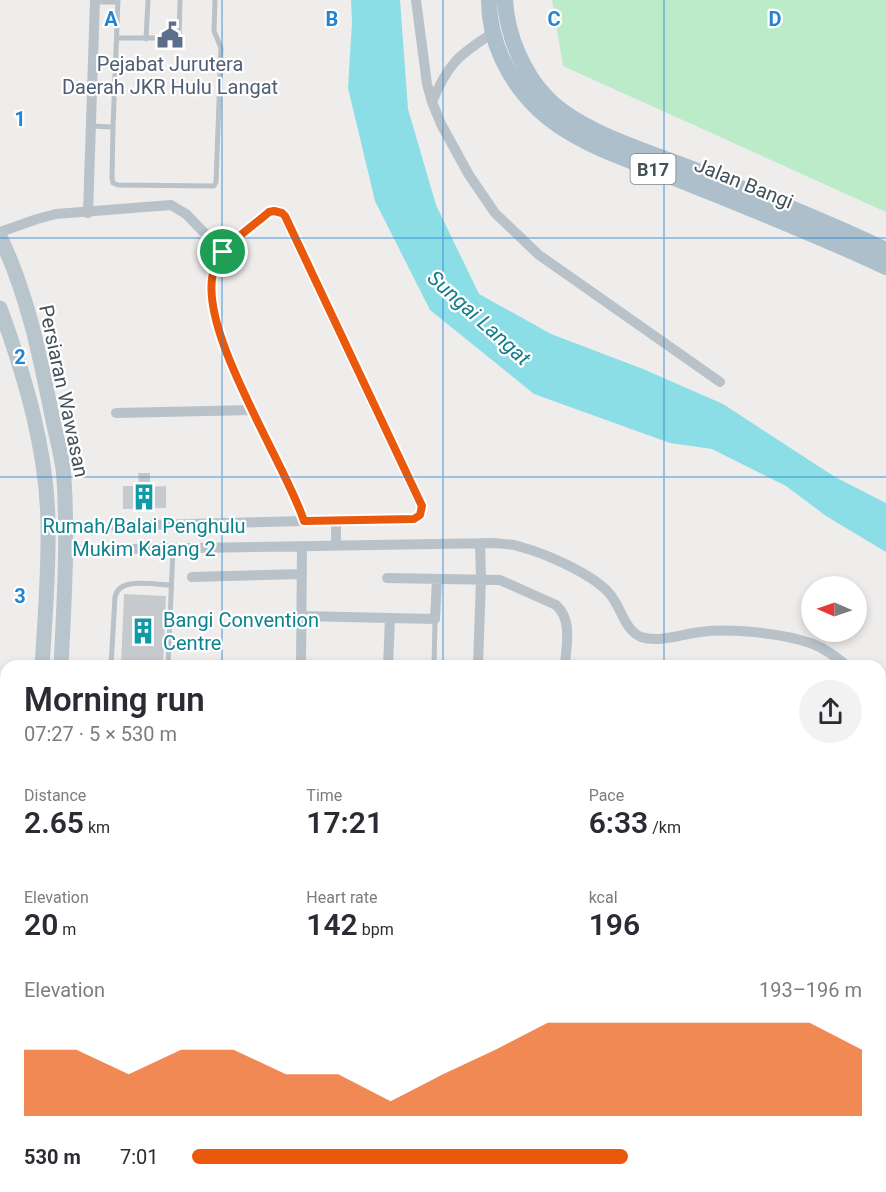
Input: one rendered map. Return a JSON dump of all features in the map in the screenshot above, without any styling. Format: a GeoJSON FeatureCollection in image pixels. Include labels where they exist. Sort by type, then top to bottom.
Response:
{"type":"FeatureCollection","features":[{"type":"Feature","properties":{"kind":"main road","name":"Jalan Bangi"},"geometry":{"type":"LineString","coordinates":[[489,0],[489,18],[496,48],[512,78],[538,110],[576,137],[820,236],[886,267]]}},
{"type":"Feature","properties":{"kind":"main road","name":"Jalan Bangi"},"geometry":{"type":"LineString","coordinates":[[505,0],[515,45],[527,73],[549,100],[585,125],[826,221],[886,250]]}},
{"type":"Feature","properties":{"kind":"main road","name":"Persiaran Wawasan"},"geometry":{"type":"LineString","coordinates":[[0,235],[27,312],[46,387],[64,476],[67,550],[61,660]]}},
{"type":"Feature","properties":{"kind":"main road","name":"Persiaran Wawasan"},"geometry":{"type":"LineString","coordinates":[[0,308],[37,431],[46,493],[48,523],[42,660]]}},
{"type":"Feature","properties":{"kind":"main road"},"geometry":{"type":"LineString","coordinates":[[46,591],[53,565],[67,550],[55,539],[48,523]]}},
{"type":"Feature","properties":{"kind":"street"},"geometry":{"type":"LineString","coordinates":[[416,0],[427,84],[432,102],[441,124],[495,213],[538,255],[720,382]]}},
{"type":"Feature","properties":{"kind":"street"},"geometry":{"type":"LineString","coordinates":[[87,213],[95,1]]}},
{"type":"Feature","properties":{"kind":"street"},"geometry":{"type":"LineString","coordinates":[[432,102],[444,75],[454,62],[493,33]]}},
{"type":"Feature","properties":{"kind":"street"},"geometry":{"type":"LineString","coordinates":[[0,235],[37,219],[56,214],[171,205],[186,214],[223,252]]}},
{"type":"Feature","properties":{"kind":"street"},"geometry":{"type":"LineString","coordinates":[[114,526],[414,519],[420,515],[422,506],[285,216],[278,212],[269,212],[223,252],[214,267],[211,294],[216,324],[228,357],[304,521]]}},
{"type":"Feature","properties":{"kind":"street"},"geometry":{"type":"LineString","coordinates":[[116,413],[253,410]]}},
{"type":"Feature","properties":{"kind":"street"},"geometry":{"type":"LineString","coordinates":[[336,521],[336,545]]}},
{"type":"Feature","properties":{"kind":"street"},"geometry":{"type":"LineString","coordinates":[[67,550],[480,543],[521,546],[576,569],[600,584],[611,595],[629,627],[643,638],[655,639],[702,632],[734,631],[787,637],[814,644],[840,660]]}},
{"type":"Feature","properties":{"kind":"street"},"geometry":{"type":"LineString","coordinates":[[478,660],[480,543]]}},
{"type":"Feature","properties":{"kind":"street"},"geometry":{"type":"LineString","coordinates":[[300,660],[302,546]]}},
{"type":"Feature","properties":{"kind":"street"},"geometry":{"type":"LineString","coordinates":[[192,577],[302,574]]}},
{"type":"Feature","properties":{"kind":"street"},"geometry":{"type":"LineString","coordinates":[[387,578],[500,580],[556,605],[563,611],[567,621],[565,660]]}},
{"type":"Feature","properties":{"kind":"street"},"geometry":{"type":"LineString","coordinates":[[301,615],[435,619],[437,579]]}},
{"type":"Feature","properties":{"kind":"street"},"geometry":{"type":"LineString","coordinates":[[388,660],[390,618]]}},
{"type":"Feature","properties":{"kind":"lane"},"geometry":{"type":"LineString","coordinates":[[146,39],[148,0]]}},
{"type":"Feature","properties":{"kind":"lane"},"geometry":{"type":"LineString","coordinates":[[117,38],[179,38],[180,0]]}},
{"type":"Feature","properties":{"kind":"lane"},"geometry":{"type":"LineString","coordinates":[[95,1],[118,1],[113,183],[129,186],[214,186],[221,48],[214,31],[215,0]]}},
{"type":"Feature","properties":{"kind":"lane"},"geometry":{"type":"LineString","coordinates":[[91,126],[113,127]]}},
{"type":"Feature","properties":{"kind":"lane"},"geometry":{"type":"LineString","coordinates":[[168,660],[173,548]]}},
{"type":"Feature","properties":{"kind":"lane"},"geometry":{"type":"LineString","coordinates":[[111,660],[115,597],[118,589],[126,584],[171,585]]}},
{"type":"Feature","properties":{"kind":"lane"},"geometry":{"type":"LineString","coordinates":[[434,660],[435,619]]}},
{"type":"Feature","properties":{"kind":"green space"},"geometry":{"type":"Polygon","coordinates":[[[552,0],[886,0],[886,212],[563,66],[552,0]]]}},
{"type":"Feature","properties":{"kind":"water","name":"Sungai Langat"},"geometry":{"type":"Polygon","coordinates":[[[351,0],[400,0],[408,109],[436,205],[479,294],[551,334],[643,369],[723,404],[835,477],[886,503],[886,552],[826,516],[786,486],[712,449],[670,443],[534,394],[430,310],[375,201],[348,88],[351,0]]]}},
{"type":"Feature","properties":{"kind":"building","name":"Rumah/Balai Penghulu Mukim Kajang 2"},"geometry":{"type":"Polygon","coordinates":[[[138,473],[150,473],[150,487],[166,486],[166,508],[123,509],[123,486],[139,486],[138,473]]]}},
{"type":"Feature","properties":{"kind":"building","name":"Bangi Convention Centre"},"geometry":{"type":"Polygon","coordinates":[[[124,594],[166,596],[163,660],[121,660],[124,594]]]}},
{"type":"Feature","properties":{"kind":"place","name":"Pejabat Jurutera Daerah JKR Hulu Langat"},"geometry":{"type":"Point","coordinates":[170,35]}},
{"type":"Feature","properties":{"kind":"place","name":"Rumah/Balai Penghulu Mukim Kajang 2"},"geometry":{"type":"Point","coordinates":[144,497]}},
{"type":"Feature","properties":{"kind":"place","name":"Bangi Convention Centre"},"geometry":{"type":"Point","coordinates":[143,631]}},
{"type":"Feature","properties":{"kind":"route"},"geometry":{"type":"LineString","coordinates":[[269,212],[282,213],[285,216],[422,506],[420,515],[414,519],[304,521],[228,357],[216,324],[211,294],[212,280],[214,267],[223,252],[269,212]]}}]}
